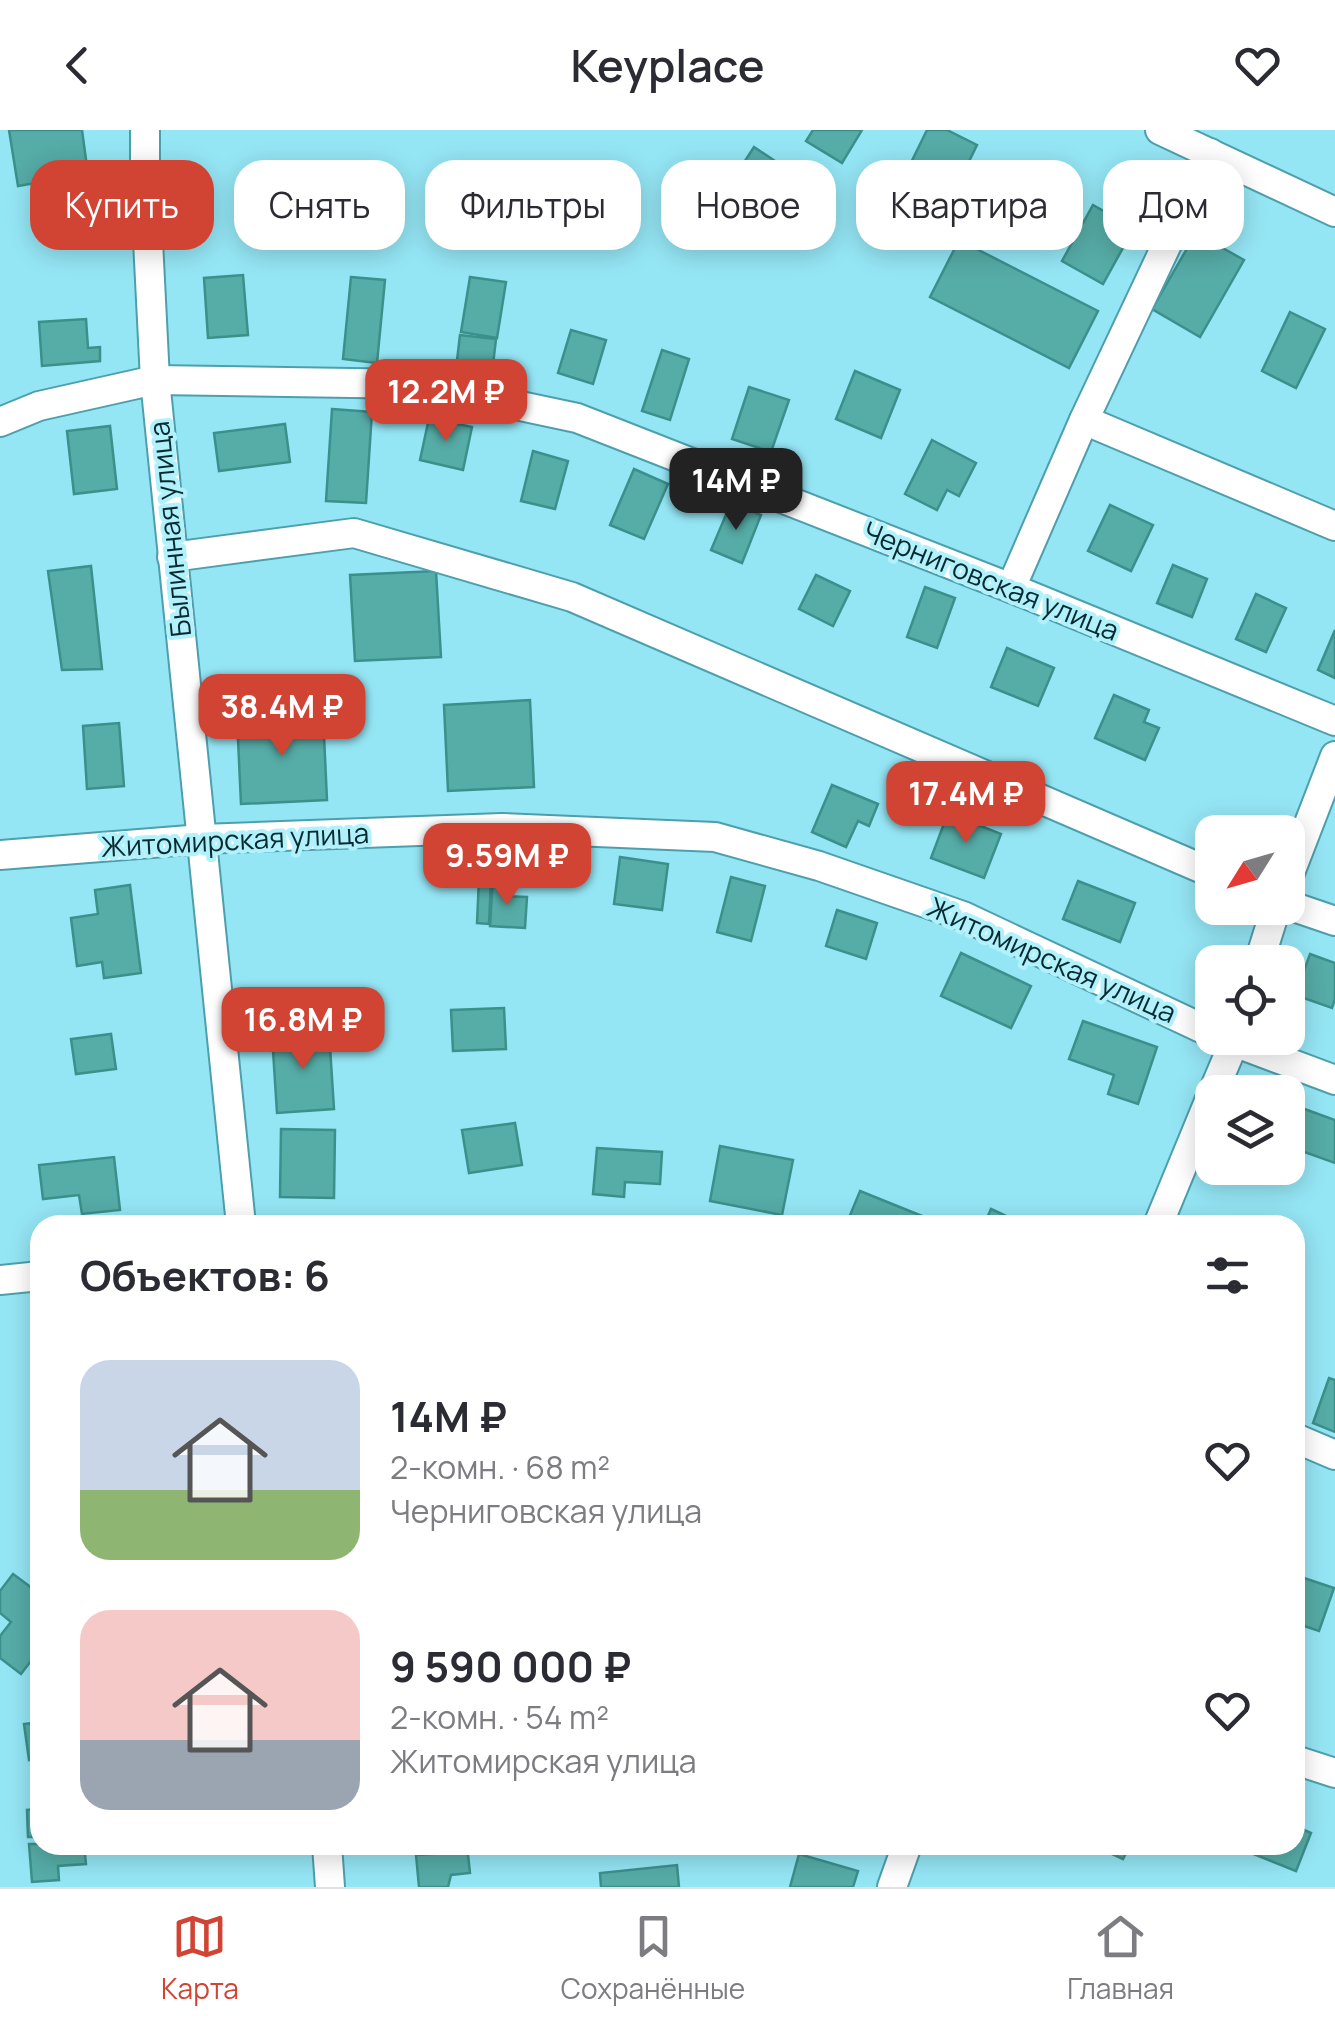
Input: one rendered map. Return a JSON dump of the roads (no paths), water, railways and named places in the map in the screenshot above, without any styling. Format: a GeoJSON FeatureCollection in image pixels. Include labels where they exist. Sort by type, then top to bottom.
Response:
{"type":"FeatureCollection","features":[{"type":"Feature","properties":{"kind":"street","name":"Былинная улица"},"geometry":{"type":"LineString","coordinates":[[145,130],[155,380],[239,1215]]}},
{"type":"Feature","properties":{"kind":"street"},"geometry":{"type":"LineString","coordinates":[[1160,130],[1335,212]]}},
{"type":"Feature","properties":{"kind":"street"},"geometry":{"type":"LineString","coordinates":[[1011,588],[1084,420],[1210,153]]}},
{"type":"Feature","properties":{"kind":"street","name":"Черниговская улица"},"geometry":{"type":"LineString","coordinates":[[0,422],[38,406],[155,380],[417,384],[576,418],[1011,588],[1335,721]]}},
{"type":"Feature","properties":{"kind":"street"},"geometry":{"type":"LineString","coordinates":[[1084,420],[1335,526]]}},
{"type":"Feature","properties":{"kind":"street"},"geometry":{"type":"LineString","coordinates":[[172,557],[354,533],[554,591],[1195,866]]}},
{"type":"Feature","properties":{"kind":"street"},"geometry":{"type":"LineString","coordinates":[[1305,834],[1335,756]]}},
{"type":"Feature","properties":{"kind":"street","name":"Житомирская улица"},"geometry":{"type":"LineString","coordinates":[[0,855],[202,839],[502,828],[715,837],[819,866],[963,916],[1195,1024]]}},
{"type":"Feature","properties":{"kind":"street"},"geometry":{"type":"LineString","coordinates":[[1305,911],[1335,921]]}},
{"type":"Feature","properties":{"kind":"street","name":"Житомирская улица"},"geometry":{"type":"LineString","coordinates":[[1270,1055],[1335,1080]]}},
{"type":"Feature","properties":{"kind":"street"},"geometry":{"type":"LineString","coordinates":[[1162,1215],[1195,1136]]}},
{"type":"Feature","properties":{"kind":"street"},"geometry":{"type":"LineString","coordinates":[[0,1280],[30,1277]]}},
{"type":"Feature","properties":{"kind":"street"},"geometry":{"type":"LineString","coordinates":[[1305,1442],[1335,1455]]}},
{"type":"Feature","properties":{"kind":"street"},"geometry":{"type":"LineString","coordinates":[[1305,1763],[1335,1772]]}},
{"type":"Feature","properties":{"kind":"street"},"geometry":{"type":"LineString","coordinates":[[328,1855],[330,1887]]}},
{"type":"Feature","properties":{"kind":"street"},"geometry":{"type":"LineString","coordinates":[[892,1887],[903,1855]]}}]}
